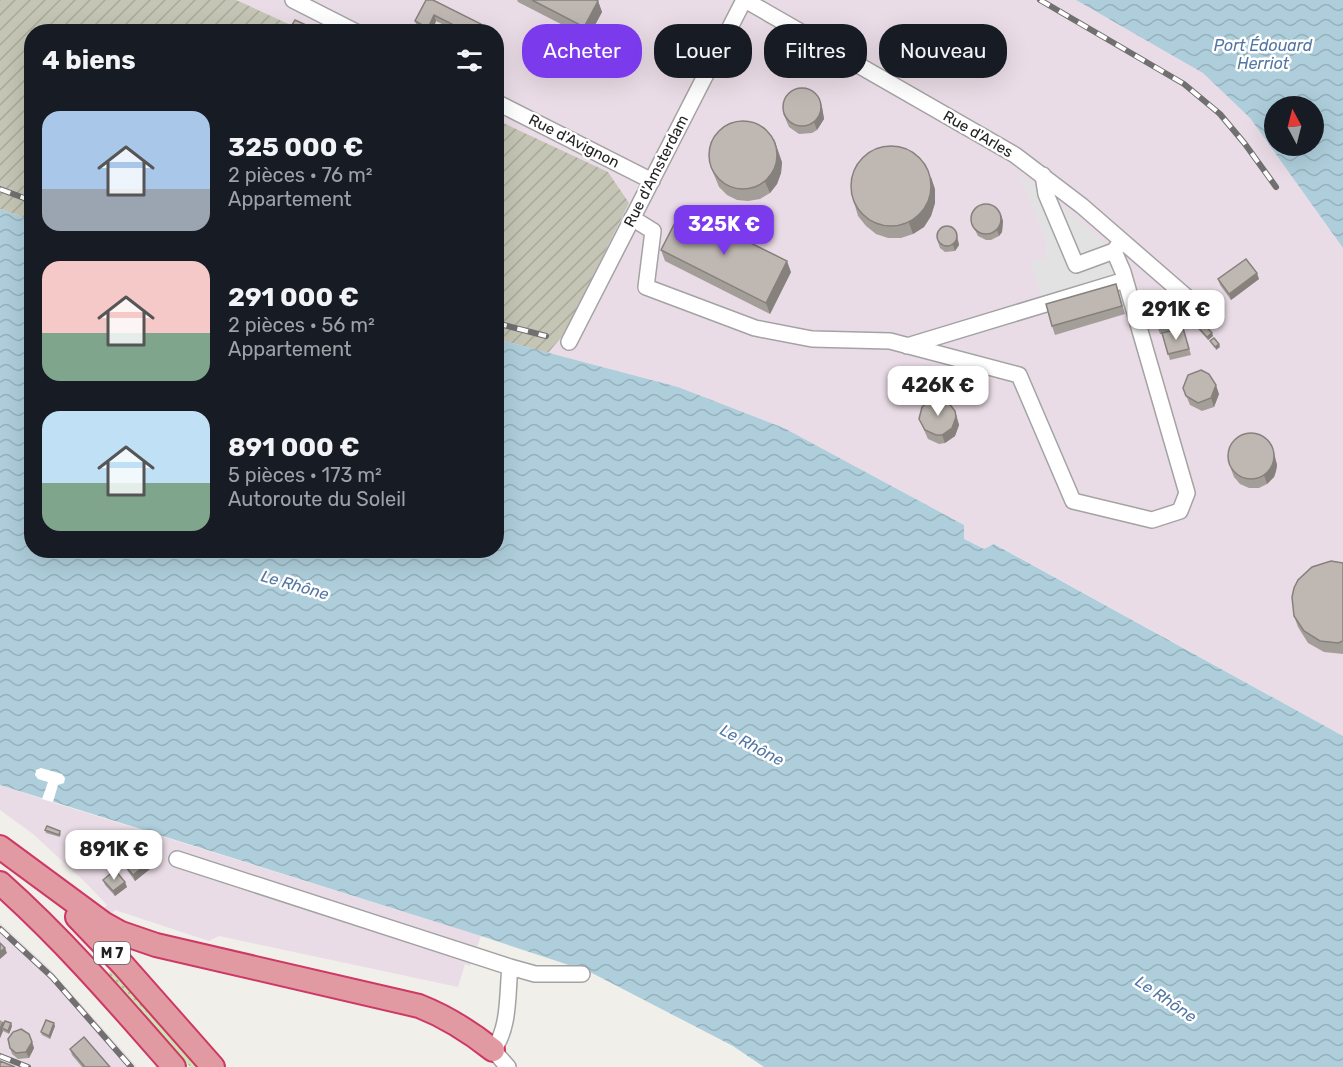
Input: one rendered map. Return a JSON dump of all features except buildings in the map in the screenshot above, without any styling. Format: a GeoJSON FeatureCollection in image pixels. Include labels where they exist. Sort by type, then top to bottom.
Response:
{"type":"FeatureCollection","features":[{"type":"Feature","properties":{"kind":"highway"},"geometry":{"type":"LineString","coordinates":[[0,848],[103,923],[121,933],[156,945],[419,1006],[466,1029],[493,1050]]}},
{"type":"Feature","properties":{"kind":"highway","name":"M 7"},"geometry":{"type":"LineString","coordinates":[[0,848],[90,929],[213,1067]]}},
{"type":"Feature","properties":{"kind":"highway","name":"M 7"},"geometry":{"type":"LineString","coordinates":[[0,883],[67,946],[174,1067]]}},
{"type":"Feature","properties":{"kind":"highway"},"geometry":{"type":"LineString","coordinates":[[148,1038],[168,1067]]}},
{"type":"Feature","properties":{"kind":"street"},"geometry":{"type":"LineString","coordinates":[[293,0],[340,24]]}},
{"type":"Feature","properties":{"kind":"street","name":"Rue d'Arles"},"geometry":{"type":"LineString","coordinates":[[744,0],[1015,155],[1043,175],[1118,246],[1189,299]]}},
{"type":"Feature","properties":{"kind":"street","name":"Rue d'Amsterdam"},"geometry":{"type":"LineString","coordinates":[[568,342],[744,0]]}},
{"type":"Feature","properties":{"kind":"street","name":"Rue d'Avignon"},"geometry":{"type":"LineString","coordinates":[[504,106],[652,181]]}},
{"type":"Feature","properties":{"kind":"street"},"geometry":{"type":"LineString","coordinates":[[632,218],[653,231],[646,287],[755,328],[812,339],[890,341],[1018,375],[1073,501],[1152,520],[1180,511],[1187,493],[1125,280],[1118,246],[1076,265],[1046,194],[1043,175]]}},
{"type":"Feature","properties":{"kind":"street"},"geometry":{"type":"LineString","coordinates":[[908,346],[1125,280]]}},
{"type":"Feature","properties":{"kind":"street"},"geometry":{"type":"LineString","coordinates":[[177,859],[510,967],[535,974],[582,974]]}},
{"type":"Feature","properties":{"kind":"street"},"geometry":{"type":"LineString","coordinates":[[508,1067],[493,1050],[499,1041],[504,1024],[510,967]]}},
{"type":"Feature","properties":{"kind":"shaded area","name":"Port Édouard Herriot"},"geometry":{"type":"Polygon","coordinates":[[[0,0],[1076,0],[1203,72],[1250,118],[1264,138],[1264,156],[1277,156],[1343,248],[1343,736],[995,544],[984,550],[963,539],[964,525],[784,428],[678,387],[504,341],[504,24],[24,24],[24,218],[0,209],[0,0]]]}},
{"type":"Feature","properties":{"kind":"shaded area"},"geometry":{"type":"Polygon","coordinates":[[[0,0],[236,0],[289,24],[24,24],[24,218],[0,209],[0,0]]]}},
{"type":"Feature","properties":{"kind":"shaded area"},"geometry":{"type":"Polygon","coordinates":[[[504,123],[608,172],[629,203],[565,333],[548,353],[504,341],[504,123]]]}},
{"type":"Feature","properties":{"kind":"shaded area"},"geometry":{"type":"Polygon","coordinates":[[[1019,174],[1057,202],[1135,269],[1042,297],[1031,262],[1046,258],[1047,242],[1019,174]]]}},
{"type":"Feature","properties":{"kind":"shaded area"},"geometry":{"type":"Polygon","coordinates":[[[0,785],[481,936],[470,966],[465,964],[458,987],[219,936],[209,941],[115,910],[110,915],[104,908],[107,905],[86,883],[33,834],[0,810],[0,785]]]}},
{"type":"Feature","properties":{"kind":"shaded area"},"geometry":{"type":"Polygon","coordinates":[[[0,923],[50,969],[137,1067],[0,1067],[0,923]]]}},
{"type":"Feature","properties":{"kind":"green space"},"geometry":{"type":"Polygon","coordinates":[[[112,970],[198,1067],[190,1067],[108,973],[112,970]]]}},
{"type":"Feature","properties":{"kind":"water","name":"Port Édouard Herriot"},"geometry":{"type":"Polygon","coordinates":[[[1076,0],[1343,0],[1343,248],[1277,156],[1324,156],[1324,96],[1264,96],[1264,138],[1250,118],[1203,73],[1076,0]]]}},
{"type":"Feature","properties":{"kind":"water","name":"Le Rhône"},"geometry":{"type":"Polygon","coordinates":[[[0,209],[24,218],[24,558],[504,558],[504,341],[678,387],[784,428],[964,525],[964,539],[984,549],[994,544],[1343,736],[1343,1067],[764,1067],[733,1046],[590,972],[0,785],[0,209]]]}},
{"type":"Feature","properties":{"kind":"pier"},"geometry":{"type":"Polygon","coordinates":[[[41,768],[62,774],[65,778],[64,783],[58,785],[53,802],[42,799],[48,782],[38,779],[35,775],[36,770],[41,768]]]}},
{"type":"Feature","properties":{"kind":"railway"},"geometry":{"type":"LineString","coordinates":[[1040,0],[1184,84],[1220,114],[1276,187]]}},
{"type":"Feature","properties":{"kind":"railway"},"geometry":{"type":"LineString","coordinates":[[0,189],[24,198]]}},
{"type":"Feature","properties":{"kind":"railway"},"geometry":{"type":"LineString","coordinates":[[504,325],[546,336]]}},
{"type":"Feature","properties":{"kind":"railway"},"geometry":{"type":"LineString","coordinates":[[0,929],[52,977],[131,1067]]}},
{"type":"Feature","properties":{"kind":"railway"},"geometry":{"type":"LineString","coordinates":[[0,1056],[28,1067]]}}]}
